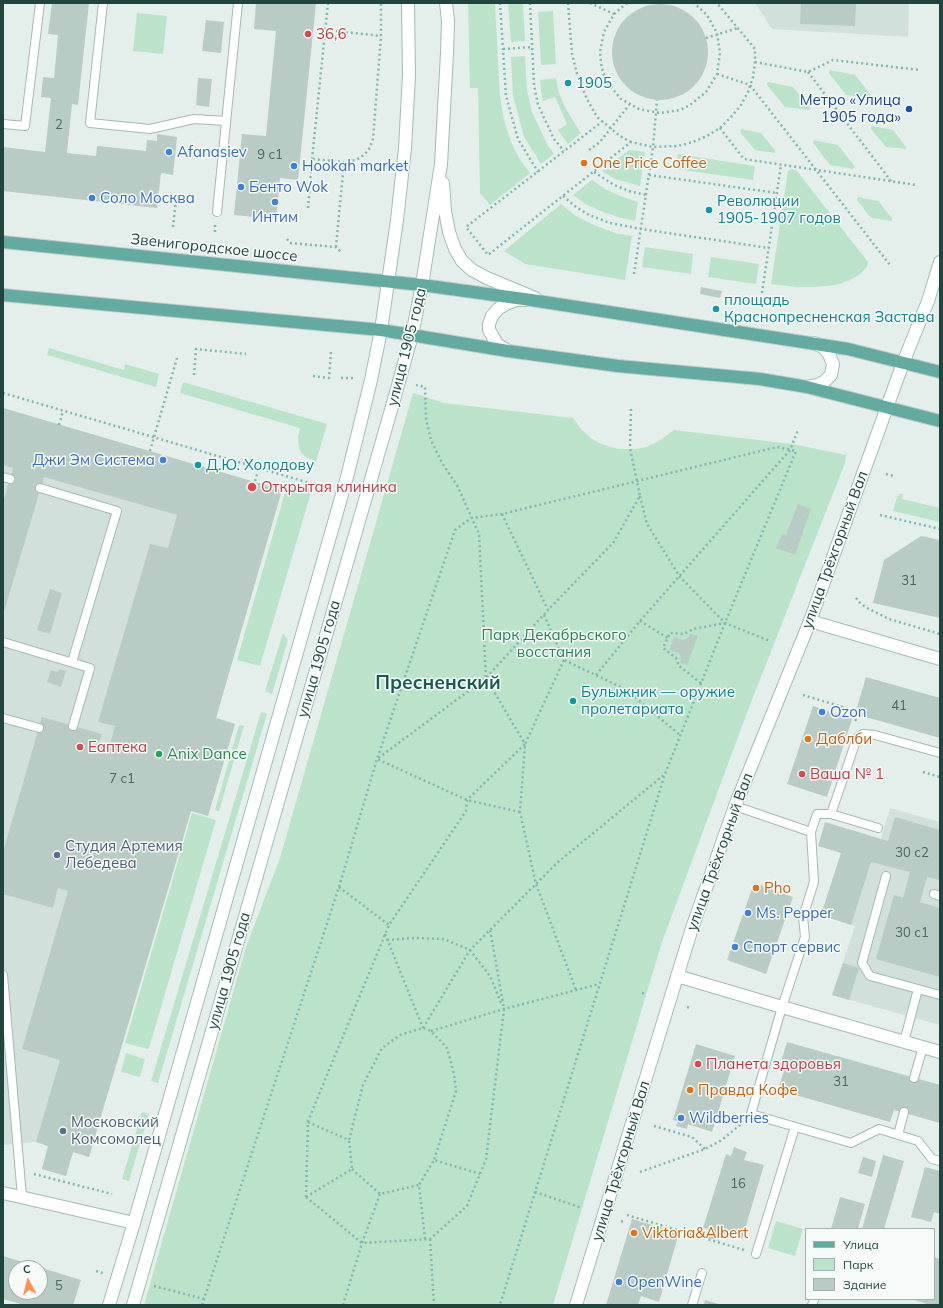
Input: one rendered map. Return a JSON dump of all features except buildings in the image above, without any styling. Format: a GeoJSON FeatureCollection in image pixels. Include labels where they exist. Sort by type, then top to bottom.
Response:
{"type":"FeatureCollection","features":[{"type":"Feature","properties":{"kind":"main road","name":"улица 1905 года"},"geometry":{"type":"LineString","coordinates":[[109,1305],[134,1223],[347,477],[371,380],[388,282],[405,148],[409,75],[408,3]]}},
{"type":"Feature","properties":{"kind":"main road","name":"улица 1905 года"},"geometry":{"type":"LineString","coordinates":[[133,1305],[412,335],[422,285],[441,164],[447,53],[446,3]]}},
{"type":"Feature","properties":{"kind":"main road"},"geometry":{"type":"LineString","coordinates":[[441,164],[445,211],[455,248],[462,261],[472,270],[487,278],[536,300]]}},
{"type":"Feature","properties":{"kind":"main road","name":"Звенигородское шоссе"},"geometry":{"type":"LineString","coordinates":[[3,242],[422,285]]}},
{"type":"Feature","properties":{"kind":"main road","name":"улица Трёхгорный Вал"},"geometry":{"type":"LineString","coordinates":[[576,1305],[692,928],[735,806],[810,621],[903,363],[928,301],[940,262]]}},
{"type":"Feature","properties":{"kind":"main road"},"geometry":{"type":"LineString","coordinates":[[422,285],[536,300],[813,343],[848,349],[940,372]]}},
{"type":"Feature","properties":{"kind":"main road"},"geometry":{"type":"LineString","coordinates":[[3,294],[380,330],[508,352],[618,366],[760,379],[807,387],[940,421]]}},
{"type":"Feature","properties":{"kind":"main road"},"geometry":{"type":"LineString","coordinates":[[508,352],[497,344],[492,337],[489,330],[489,324],[492,316],[498,309],[516,300],[536,300]]}},
{"type":"Feature","properties":{"kind":"main road"},"geometry":{"type":"LineString","coordinates":[[807,387],[818,385],[825,381],[831,374],[833,364],[830,354],[823,347],[813,343]]}},
{"type":"Feature","properties":{"kind":"main road"},"geometry":{"type":"LineString","coordinates":[[810,621],[940,659]]}},
{"type":"Feature","properties":{"kind":"main road"},"geometry":{"type":"LineString","coordinates":[[677,976],[940,1052]]}},
{"type":"Feature","properties":{"kind":"main road"},"geometry":{"type":"LineString","coordinates":[[3,1193],[134,1223]]}},
{"type":"Feature","properties":{"kind":"lane"},"geometry":{"type":"LineString","coordinates":[[3,124],[25,126],[40,3]]}},
{"type":"Feature","properties":{"kind":"lane"},"geometry":{"type":"LineString","coordinates":[[103,3],[90,123],[150,129],[194,119],[226,121]]}},
{"type":"Feature","properties":{"kind":"lane"},"geometry":{"type":"LineString","coordinates":[[217,212],[238,3]]}},
{"type":"Feature","properties":{"kind":"lane"},"geometry":{"type":"LineString","coordinates":[[40,488],[117,511],[72,662]]}},
{"type":"Feature","properties":{"kind":"lane"},"geometry":{"type":"LineString","coordinates":[[3,642],[90,668],[73,726]]}},
{"type":"Feature","properties":{"kind":"lane"},"geometry":{"type":"LineString","coordinates":[[3,718],[39,728]]}},
{"type":"Feature","properties":{"kind":"lane"},"geometry":{"type":"LineString","coordinates":[[831,814],[858,738],[863,734],[875,735],[940,753]]}},
{"type":"Feature","properties":{"kind":"lane"},"geometry":{"type":"LineString","coordinates":[[735,806],[811,832]]}},
{"type":"Feature","properties":{"kind":"lane"},"geometry":{"type":"LineString","coordinates":[[878,828],[831,814],[817,814],[811,832],[814,882],[803,917],[805,937],[782,1007],[751,1114],[851,1143],[879,1129],[918,1141],[932,1159],[940,1161]]}},
{"type":"Feature","properties":{"kind":"lane"},"geometry":{"type":"LineString","coordinates":[[886,876],[862,963],[870,976],[940,995]]}},
{"type":"Feature","properties":{"kind":"lane"},"geometry":{"type":"LineString","coordinates":[[3,975],[22,1197]]}},
{"type":"Feature","properties":{"kind":"lane"},"geometry":{"type":"LineString","coordinates":[[904,1042],[918,989]]}},
{"type":"Feature","properties":{"kind":"lane"},"geometry":{"type":"LineString","coordinates":[[914,1078],[923,1047]]}},
{"type":"Feature","properties":{"kind":"lane"},"geometry":{"type":"LineString","coordinates":[[898,1135],[904,1112]]}},
{"type":"Feature","properties":{"kind":"lane"},"geometry":{"type":"LineString","coordinates":[[756,1254],[795,1127]]}},
{"type":"Feature","properties":{"kind":"lane"},"geometry":{"type":"LineString","coordinates":[[692,1305],[702,1273]]}},
{"type":"Feature","properties":{"kind":"path"},"geometry":{"type":"LineString","coordinates":[[308,208],[328,3]]}},
{"type":"Feature","properties":{"kind":"path"},"geometry":{"type":"LineString","coordinates":[[312,159],[344,162],[356,160],[364,155],[369,149],[373,139],[381,36],[381,3]]}},
{"type":"Feature","properties":{"kind":"path"},"geometry":{"type":"LineString","coordinates":[[500,3],[506,96],[518,139],[538,172]]}},
{"type":"Feature","properties":{"kind":"path"},"geometry":{"type":"LineString","coordinates":[[530,3],[534,85],[538,105],[554,139],[564,151]]}},
{"type":"Feature","properties":{"kind":"path"},"geometry":{"type":"LineString","coordinates":[[568,3],[572,54],[578,78],[587,99],[598,116],[620,136],[632,142],[653,147],[678,146],[707,136],[720,128],[731,117],[741,105],[748,92],[756,62],[755,49],[717,3]]}},
{"type":"Feature","properties":{"kind":"path"},"geometry":{"type":"LineString","coordinates":[[590,3],[614,14]]}},
{"type":"Feature","properties":{"kind":"path"},"geometry":{"type":"LineString","coordinates":[[627,3],[614,14],[604,32],[601,42],[601,63],[603,73],[611,87],[621,99],[639,109],[656,113],[680,110],[690,105],[706,92],[717,74],[720,53],[717,34],[713,23],[694,3]]}},
{"type":"Feature","properties":{"kind":"path"},"geometry":{"type":"LineString","coordinates":[[706,38],[738,28]]}},
{"type":"Feature","properties":{"kind":"path"},"geometry":{"type":"LineString","coordinates":[[326,30],[381,36]]}},
{"type":"Feature","properties":{"kind":"path"},"geometry":{"type":"LineString","coordinates":[[503,49],[532,47]]}},
{"type":"Feature","properties":{"kind":"path"},"geometry":{"type":"LineString","coordinates":[[756,62],[808,72],[833,60],[920,70]]}},
{"type":"Feature","properties":{"kind":"path"},"geometry":{"type":"LineString","coordinates":[[808,72],[891,181]]}},
{"type":"Feature","properties":{"kind":"path"},"geometry":{"type":"LineString","coordinates":[[717,74],[750,85],[890,265]]}},
{"type":"Feature","properties":{"kind":"path"},"geometry":{"type":"LineString","coordinates":[[634,274],[653,147],[656,100]]}},
{"type":"Feature","properties":{"kind":"path"},"geometry":{"type":"LineString","coordinates":[[589,150],[600,142],[630,105]]}},
{"type":"Feature","properties":{"kind":"path"},"geometry":{"type":"LineString","coordinates":[[603,121],[466,227],[488,255],[632,142]]}},
{"type":"Feature","properties":{"kind":"path"},"geometry":{"type":"LineString","coordinates":[[720,128],[744,159],[916,184]]}},
{"type":"Feature","properties":{"kind":"path"},"geometry":{"type":"LineString","coordinates":[[336,247],[344,162]]}},
{"type":"Feature","properties":{"kind":"path"},"geometry":{"type":"LineString","coordinates":[[762,293],[781,165]]}},
{"type":"Feature","properties":{"kind":"path"},"geometry":{"type":"LineString","coordinates":[[594,172],[614,185],[629,191],[646,195]]}},
{"type":"Feature","properties":{"kind":"path"},"geometry":{"type":"LineString","coordinates":[[649,175],[777,193]]}},
{"type":"Feature","properties":{"kind":"path"},"geometry":{"type":"LineString","coordinates":[[563,196],[576,207],[589,215],[610,223],[769,248]]}},
{"type":"Feature","properties":{"kind":"path"},"geometry":{"type":"LineString","coordinates":[[173,227],[176,200]]}},
{"type":"Feature","properties":{"kind":"path"},"geometry":{"type":"LineString","coordinates":[[287,239],[290,243],[336,247],[341,252]]}},
{"type":"Feature","properties":{"kind":"path"},"geometry":{"type":"LineString","coordinates":[[321,246],[322,242]]}},
{"type":"Feature","properties":{"kind":"path"},"geometry":{"type":"LineString","coordinates":[[194,375],[196,349],[246,354]]}},
{"type":"Feature","properties":{"kind":"path"},"geometry":{"type":"LineString","coordinates":[[313,376],[329,378],[331,352]]}},
{"type":"Feature","properties":{"kind":"path"},"geometry":{"type":"LineString","coordinates":[[150,451],[177,358]]}},
{"type":"Feature","properties":{"kind":"path"},"geometry":{"type":"LineString","coordinates":[[341,378],[356,378]]}},
{"type":"Feature","properties":{"kind":"path"},"geometry":{"type":"LineString","coordinates":[[416,385],[425,387],[426,419],[431,440],[442,463],[458,487],[479,534],[486,678],[525,744]]}},
{"type":"Feature","properties":{"kind":"path"},"geometry":{"type":"LineString","coordinates":[[3,393],[320,486]]}},
{"type":"Feature","properties":{"kind":"path"},"geometry":{"type":"LineString","coordinates":[[631,409],[630,448],[636,482],[647,524],[680,577],[725,623],[770,641]]}},
{"type":"Feature","properties":{"kind":"path"},"geometry":{"type":"LineString","coordinates":[[59,425],[63,411]]}},
{"type":"Feature","properties":{"kind":"path"},"geometry":{"type":"LineString","coordinates":[[596,674],[640,621],[790,450],[798,430]]}},
{"type":"Feature","properties":{"kind":"path"},"geometry":{"type":"LineString","coordinates":[[202,1305],[339,887],[377,759],[455,530],[471,518],[502,514],[777,447],[796,451],[665,774],[500,1305]]}},
{"type":"Feature","properties":{"kind":"path"},"geometry":{"type":"LineString","coordinates":[[255,481],[259,468]]}},
{"type":"Feature","properties":{"kind":"path"},"geometry":{"type":"LineString","coordinates":[[886,474],[894,476]]}},
{"type":"Feature","properties":{"kind":"path"},"geometry":{"type":"LineString","coordinates":[[377,759],[486,678],[548,610],[613,543],[640,496]]}},
{"type":"Feature","properties":{"kind":"path"},"geometry":{"type":"LineString","coordinates":[[502,514],[548,610]]}},
{"type":"Feature","properties":{"kind":"path"},"geometry":{"type":"LineString","coordinates":[[880,515],[940,529]]}},
{"type":"Feature","properties":{"kind":"path"},"geometry":{"type":"LineString","coordinates":[[856,598],[867,608],[889,619],[940,634]]}},
{"type":"Feature","properties":{"kind":"path"},"geometry":{"type":"LineString","coordinates":[[544,615],[564,660],[625,689],[680,735]]}},
{"type":"Feature","properties":{"kind":"path"},"geometry":{"type":"LineString","coordinates":[[640,621],[668,638]]}},
{"type":"Feature","properties":{"kind":"path"},"geometry":{"type":"LineString","coordinates":[[701,683],[679,666],[676,658],[663,648],[670,633],[684,634],[693,629],[725,623]]}},
{"type":"Feature","properties":{"kind":"path"},"geometry":{"type":"LineString","coordinates":[[564,660],[525,744],[520,812],[536,884],[576,990]]}},
{"type":"Feature","properties":{"kind":"path"},"geometry":{"type":"LineString","coordinates":[[803,695],[849,710],[863,734]]}},
{"type":"Feature","properties":{"kind":"path"},"geometry":{"type":"LineString","coordinates":[[306,1197],[308,1121],[385,934],[466,811],[467,800],[525,744]]}},
{"type":"Feature","properties":{"kind":"path"},"geometry":{"type":"LineString","coordinates":[[377,759],[467,800],[520,812]]}},
{"type":"Feature","properties":{"kind":"path"},"geometry":{"type":"LineString","coordinates":[[923,772],[940,777]]}},
{"type":"Feature","properties":{"kind":"path"},"geometry":{"type":"LineString","coordinates":[[423,1028],[470,950],[490,929],[558,862],[665,774]]}},
{"type":"Feature","properties":{"kind":"path"},"geometry":{"type":"LineString","coordinates":[[339,887],[389,926]]}},
{"type":"Feature","properties":{"kind":"path"},"geometry":{"type":"LineString","coordinates":[[306,1197],[362,1243],[430,1238],[467,1206],[486,1159],[504,1009],[490,929]]}},
{"type":"Feature","properties":{"kind":"path"},"geometry":{"type":"LineString","coordinates":[[385,934],[423,1028]]}},
{"type":"Feature","properties":{"kind":"path"},"geometry":{"type":"LineString","coordinates":[[387,940],[414,938],[444,939],[470,950],[490,976],[504,1009]]}},
{"type":"Feature","properties":{"kind":"path"},"geometry":{"type":"LineString","coordinates":[[380,1194],[352,1169],[350,1140],[363,1085],[382,1048],[400,1035],[423,1028],[431,1030],[600,984]]}},
{"type":"Feature","properties":{"kind":"path"},"geometry":{"type":"LineString","coordinates":[[642,992],[646,994]]}},
{"type":"Feature","properties":{"kind":"path"},"geometry":{"type":"LineString","coordinates":[[687,1007],[691,1008]]}},
{"type":"Feature","properties":{"kind":"path"},"geometry":{"type":"LineString","coordinates":[[425,1239],[419,1186],[434,1160],[456,1091],[454,1074],[447,1048],[431,1030]]}},
{"type":"Feature","properties":{"kind":"path"},"geometry":{"type":"LineString","coordinates":[[640,1172],[705,1149],[722,1140],[751,1114]]}},
{"type":"Feature","properties":{"kind":"path"},"geometry":{"type":"LineString","coordinates":[[308,1121],[350,1140]]}},
{"type":"Feature","properties":{"kind":"path"},"geometry":{"type":"LineString","coordinates":[[654,1126],[692,1137],[705,1149]]}},
{"type":"Feature","properties":{"kind":"path"},"geometry":{"type":"LineString","coordinates":[[434,1160],[480,1174]]}},
{"type":"Feature","properties":{"kind":"path"},"geometry":{"type":"LineString","coordinates":[[306,1197],[352,1169]]}},
{"type":"Feature","properties":{"kind":"path"},"geometry":{"type":"LineString","coordinates":[[20,1171],[112,1194]]}},
{"type":"Feature","properties":{"kind":"path"},"geometry":{"type":"LineString","coordinates":[[380,1194],[419,1186]]}},
{"type":"Feature","properties":{"kind":"path"},"geometry":{"type":"LineString","coordinates":[[535,1192],[582,1208]]}},
{"type":"Feature","properties":{"kind":"path"},"geometry":{"type":"LineString","coordinates":[[343,1305],[362,1243],[380,1194]]}},
{"type":"Feature","properties":{"kind":"path"},"geometry":{"type":"LineString","coordinates":[[627,1215],[756,1254]]}},
{"type":"Feature","properties":{"kind":"path"},"geometry":{"type":"LineString","coordinates":[[621,1221],[625,1222]]}},
{"type":"Feature","properties":{"kind":"path"},"geometry":{"type":"LineString","coordinates":[[430,1238],[434,1305]]}},
{"type":"Feature","properties":{"kind":"path"},"geometry":{"type":"LineString","coordinates":[[96,1271],[103,1273]]}},
{"type":"Feature","properties":{"kind":"path"},"geometry":{"type":"LineString","coordinates":[[149,1285],[204,1299]]}},
{"type":"Feature","properties":{"kind":"shaded area"},"geometry":{"type":"Polygon","coordinates":[[[755,3],[909,3],[908,37],[772,29],[755,3]]]}},
{"type":"Feature","properties":{"kind":"shaded area"},"geometry":{"type":"Polygon","coordinates":[[[3,408],[282,490],[216,718],[235,724],[208,816],[191,811],[89,1157],[73,1152],[66,1176],[42,1169],[48,1146],[36,1142],[3,1145],[3,408]]]}},
{"type":"Feature","properties":{"kind":"shaded area"},"geometry":{"type":"Polygon","coordinates":[[[890,808],[940,822],[940,1025],[832,995],[855,926],[821,915],[841,853],[881,865],[888,841],[881,839],[890,808]]]}},
{"type":"Feature","properties":{"kind":"green space"},"geometry":{"type":"Polygon","coordinates":[[[468,3],[495,3],[500,97],[504,120],[511,142],[520,160],[530,173],[490,205],[480,193],[478,88],[470,88],[468,3]]]}},
{"type":"Feature","properties":{"kind":"green space"},"geometry":{"type":"Polygon","coordinates":[[[508,3],[523,3],[525,41],[511,42],[508,3]]]}},
{"type":"Feature","properties":{"kind":"green space"},"geometry":{"type":"Polygon","coordinates":[[[553,11],[556,64],[541,65],[538,12],[553,11]]]}},
{"type":"Feature","properties":{"kind":"green space"},"geometry":{"type":"Polygon","coordinates":[[[137,13],[167,16],[163,54],[133,51],[137,13]]]}},
{"type":"Feature","properties":{"kind":"green space"},"geometry":{"type":"Polygon","coordinates":[[[525,56],[527,90],[532,112],[548,146],[554,154],[541,164],[524,137],[513,96],[511,57],[525,56]]]}},
{"type":"Feature","properties":{"kind":"green space"},"geometry":{"type":"Polygon","coordinates":[[[830,70],[855,75],[871,95],[871,98],[846,95],[829,73],[830,70]]]}},
{"type":"Feature","properties":{"kind":"green space"},"geometry":{"type":"Polygon","coordinates":[[[556,78],[559,93],[566,109],[581,133],[568,144],[558,130],[567,124],[555,97],[543,101],[541,91],[540,80],[556,78]]]}},
{"type":"Feature","properties":{"kind":"green space"},"geometry":{"type":"Polygon","coordinates":[[[768,82],[793,87],[810,107],[809,110],[785,107],[767,85],[768,82]]]}},
{"type":"Feature","properties":{"kind":"green space"},"geometry":{"type":"Polygon","coordinates":[[[872,126],[893,130],[906,149],[886,147],[871,129],[872,126]]]}},
{"type":"Feature","properties":{"kind":"green space"},"geometry":{"type":"Polygon","coordinates":[[[741,129],[761,133],[775,150],[775,153],[755,150],[740,132],[741,129]]]}},
{"type":"Feature","properties":{"kind":"green space"},"geometry":{"type":"Polygon","coordinates":[[[814,140],[838,145],[855,167],[853,169],[830,165],[813,143],[814,140]]]}},
{"type":"Feature","properties":{"kind":"green space"},"geometry":{"type":"Polygon","coordinates":[[[629,150],[645,152],[640,186],[615,179],[602,171],[629,150]]]}},
{"type":"Feature","properties":{"kind":"green space"},"geometry":{"type":"Polygon","coordinates":[[[678,154],[755,166],[753,180],[676,169],[678,154]]]}},
{"type":"Feature","properties":{"kind":"green space"},"geometry":{"type":"Polygon","coordinates":[[[792,169],[797,171],[868,262],[867,267],[859,275],[836,285],[796,287],[771,284],[788,171],[792,169]]]}},
{"type":"Feature","properties":{"kind":"green space"},"geometry":{"type":"Polygon","coordinates":[[[592,180],[605,189],[638,202],[635,221],[603,212],[587,205],[573,195],[592,180]]]}},
{"type":"Feature","properties":{"kind":"green space"},"geometry":{"type":"Polygon","coordinates":[[[858,197],[878,201],[892,218],[892,221],[871,218],[857,200],[858,197]]]}},
{"type":"Feature","properties":{"kind":"green space"},"geometry":{"type":"Polygon","coordinates":[[[561,204],[576,216],[594,225],[615,233],[632,236],[625,280],[525,264],[504,251],[561,204]]]}},
{"type":"Feature","properties":{"kind":"green space"},"geometry":{"type":"Polygon","coordinates":[[[645,247],[693,254],[691,274],[642,267],[645,247]]]}},
{"type":"Feature","properties":{"kind":"green space"},"geometry":{"type":"Polygon","coordinates":[[[711,257],[759,264],[756,284],[708,277],[711,257]]]}},
{"type":"Feature","properties":{"kind":"green space"},"geometry":{"type":"Polygon","coordinates":[[[49,348],[124,370],[125,364],[159,374],[156,387],[47,355],[49,348]]]}},
{"type":"Feature","properties":{"kind":"green space"},"geometry":{"type":"Polygon","coordinates":[[[183,382],[327,424],[316,462],[301,453],[298,437],[300,428],[180,393],[183,382]]]}},
{"type":"Feature","properties":{"kind":"green space","name":"Парк Декабрьского восстания"},"geometry":{"type":"Polygon","coordinates":[[[413,393],[444,403],[573,418],[581,429],[592,439],[604,445],[618,449],[635,449],[646,447],[659,441],[674,430],[792,444],[846,455],[845,463],[748,710],[662,942],[553,1305],[144,1305],[246,947],[280,858],[413,393]]]}},
{"type":"Feature","properties":{"kind":"green space"},"geometry":{"type":"Polygon","coordinates":[[[288,482],[312,489],[260,666],[237,660],[288,482]]]}},
{"type":"Feature","properties":{"kind":"green space"},"geometry":{"type":"Polygon","coordinates":[[[900,494],[903,494],[902,499],[940,508],[940,522],[893,511],[897,497],[900,494]]]}},
{"type":"Feature","properties":{"kind":"green space"},"geometry":{"type":"Polygon","coordinates":[[[283,633],[288,640],[272,694],[265,691],[283,633]]]}},
{"type":"Feature","properties":{"kind":"green space"},"geometry":{"type":"Polygon","coordinates":[[[261,712],[267,714],[158,1083],[151,1081],[261,712]]]}},
{"type":"Feature","properties":{"kind":"green space"},"geometry":{"type":"Polygon","coordinates":[[[239,725],[244,726],[219,811],[215,810],[239,725]]]}},
{"type":"Feature","properties":{"kind":"green space"},"geometry":{"type":"Polygon","coordinates":[[[192,813],[216,820],[149,1048],[147,1049],[125,1043],[192,813]]]}},
{"type":"Feature","properties":{"kind":"green space"},"geometry":{"type":"Polygon","coordinates":[[[126,1053],[145,1059],[140,1077],[121,1072],[126,1053]]]}},
{"type":"Feature","properties":{"kind":"green space"},"geometry":{"type":"Polygon","coordinates":[[[142,1112],[149,1114],[129,1181],[122,1179],[142,1112]]]}},
{"type":"Feature","properties":{"kind":"green space"},"geometry":{"type":"Polygon","coordinates":[[[776,1221],[803,1229],[795,1256],[768,1248],[776,1221]]]}},
{"type":"Feature","properties":{"kind":"place","name":"36,6"},"geometry":{"type":"Point","coordinates":[308,34]}},
{"type":"Feature","properties":{"kind":"place","name":"1905"},"geometry":{"type":"Point","coordinates":[568,83]}},
{"type":"Feature","properties":{"kind":"place","name":"Метро «Улица 1905 года»"},"geometry":{"type":"Point","coordinates":[909,109]}},
{"type":"Feature","properties":{"kind":"place","name":"Afanasiev"},"geometry":{"type":"Point","coordinates":[169,152]}},
{"type":"Feature","properties":{"kind":"place","name":"One Price Coffee"},"geometry":{"type":"Point","coordinates":[584,163]}},
{"type":"Feature","properties":{"kind":"place","name":"Hookah market"},"geometry":{"type":"Point","coordinates":[294,166]}},
{"type":"Feature","properties":{"kind":"place","name":"Бенто Wok"},"geometry":{"type":"Point","coordinates":[241,187]}},
{"type":"Feature","properties":{"kind":"place","name":"Соло Москва"},"geometry":{"type":"Point","coordinates":[92,198]}},
{"type":"Feature","properties":{"kind":"place","name":"Интим"},"geometry":{"type":"Point","coordinates":[275,202]}},
{"type":"Feature","properties":{"kind":"place","name":"Революции 1905-1907 годов"},"geometry":{"type":"Point","coordinates":[709,210]}},
{"type":"Feature","properties":{"kind":"place","name":"площадь Краснопресненская Застава"},"geometry":{"type":"Point","coordinates":[716,309]}},
{"type":"Feature","properties":{"kind":"place","name":"Джи Эм Система"},"geometry":{"type":"Point","coordinates":[163,460]}},
{"type":"Feature","properties":{"kind":"place","name":"Д.Ю. Холодову"},"geometry":{"type":"Point","coordinates":[198,465]}},
{"type":"Feature","properties":{"kind":"place","name":"Открытая клиника"},"geometry":{"type":"Point","coordinates":[252,487]}},
{"type":"Feature","properties":{"kind":"place","name":"Булыжник — оружие пролетариата"},"geometry":{"type":"Point","coordinates":[573,701]}},
{"type":"Feature","properties":{"kind":"place","name":"Ozon"},"geometry":{"type":"Point","coordinates":[822,712]}},
{"type":"Feature","properties":{"kind":"place","name":"Даблби"},"geometry":{"type":"Point","coordinates":[808,739]}},
{"type":"Feature","properties":{"kind":"place","name":"Еаптека"},"geometry":{"type":"Point","coordinates":[80,747]}},
{"type":"Feature","properties":{"kind":"place","name":"Anix Dance"},"geometry":{"type":"Point","coordinates":[159,754]}},
{"type":"Feature","properties":{"kind":"place","name":"Ваша № 1"},"geometry":{"type":"Point","coordinates":[802,774]}},
{"type":"Feature","properties":{"kind":"place","name":"Студия Артемия Лебедева"},"geometry":{"type":"Point","coordinates":[57,855]}},
{"type":"Feature","properties":{"kind":"place","name":"Pho"},"geometry":{"type":"Point","coordinates":[756,888]}},
{"type":"Feature","properties":{"kind":"place","name":"Ms. Pepper"},"geometry":{"type":"Point","coordinates":[748,913]}},
{"type":"Feature","properties":{"kind":"place","name":"Спорт сервис"},"geometry":{"type":"Point","coordinates":[735,947]}},
{"type":"Feature","properties":{"kind":"place","name":"Планета здоровья"},"geometry":{"type":"Point","coordinates":[698,1064]}},
{"type":"Feature","properties":{"kind":"place","name":"Правда Кофе"},"geometry":{"type":"Point","coordinates":[690,1090]}},
{"type":"Feature","properties":{"kind":"place","name":"Wildberries"},"geometry":{"type":"Point","coordinates":[681,1118]}},
{"type":"Feature","properties":{"kind":"place","name":"Московский Комсомолец"},"geometry":{"type":"Point","coordinates":[63,1131]}},
{"type":"Feature","properties":{"kind":"place","name":"Viktoria&Albert"},"geometry":{"type":"Point","coordinates":[634,1233]}},
{"type":"Feature","properties":{"kind":"place","name":"OpenWine"},"geometry":{"type":"Point","coordinates":[619,1282]}},
{"type":"Feature","properties":{"kind":"district","name":"Пресненский"},"geometry":{"type":"Point","coordinates":[438,683]}}]}
